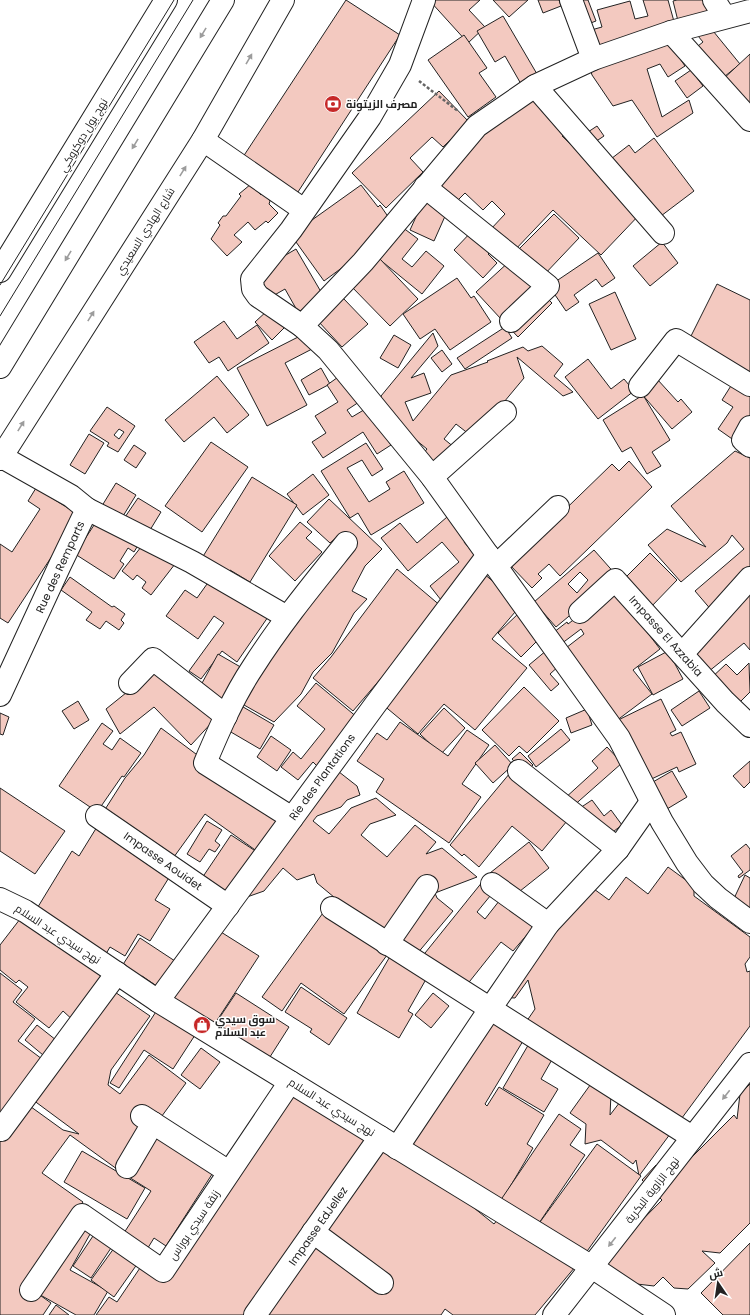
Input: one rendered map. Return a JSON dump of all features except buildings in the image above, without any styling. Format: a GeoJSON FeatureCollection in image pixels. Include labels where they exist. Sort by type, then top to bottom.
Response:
{"type":"FeatureCollection","features":[{"type":"Feature","properties":{"kind":"street","name":"نهج بول دوكروكي"},"geometry":{"type":"LineString","coordinates":[[0,271],[166,0]]}},
{"type":"Feature","properties":{"kind":"street"},"geometry":{"type":"LineString","coordinates":[[0,367],[223,0]]}},
{"type":"Feature","properties":{"kind":"street","name":"شارع الهادي السعيدي"},"geometry":{"type":"LineString","coordinates":[[1,458],[203,140],[284,0]]}},
{"type":"Feature","properties":{"kind":"street"},"geometry":{"type":"LineString","coordinates":[[424,0],[400,66],[370,116],[304,210],[252,279],[252,289],[258,296],[302,326],[328,350],[432,477],[619,738],[676,845],[704,884],[718,898],[750,922]]}},
{"type":"Feature","properties":{"kind":"street"},"geometry":{"type":"LineString","coordinates":[[571,0],[593,59]]}},
{"type":"Feature","properties":{"kind":"street"},"geometry":{"type":"LineString","coordinates":[[302,326],[363,262],[477,126],[535,86],[593,59],[671,32],[720,8],[750,11]]}},
{"type":"Feature","properties":{"kind":"street"},"geometry":{"type":"LineString","coordinates":[[671,32],[750,120]]}},
{"type":"Feature","properties":{"kind":"street"},"geometry":{"type":"LineString","coordinates":[[535,86],[663,233]]}},
{"type":"Feature","properties":{"kind":"street"},"geometry":{"type":"LineString","coordinates":[[203,140],[304,210]]}},
{"type":"Feature","properties":{"kind":"street"},"geometry":{"type":"LineString","coordinates":[[425,187],[548,286],[511,321]]}},
{"type":"Feature","properties":{"kind":"street"},"geometry":{"type":"LineString","coordinates":[[640,386],[676,340],[750,385]]}},
{"type":"Feature","properties":{"kind":"street"},"geometry":{"type":"LineString","coordinates":[[432,477],[505,412]]}},
{"type":"Feature","properties":{"kind":"street"},"geometry":{"type":"LineString","coordinates":[[750,427],[743,440],[750,446]]}},
{"type":"Feature","properties":{"kind":"street","name":"Rue des Remparts"},"geometry":{"type":"LineString","coordinates":[[0,695],[87,509],[71,496],[1,458]]}},
{"type":"Feature","properties":{"kind":"street","name":"Rie des Plantations"},"geometry":{"type":"LineString","coordinates":[[158,1001],[380,699],[492,561],[558,507]]}},
{"type":"Feature","properties":{"kind":"street"},"geometry":{"type":"LineString","coordinates":[[87,509],[192,562],[287,617]]}},
{"type":"Feature","properties":{"kind":"street"},"geometry":{"type":"LineString","coordinates":[[292,818],[205,763],[226,716],[252,668],[287,617],[346,543]]}},
{"type":"Feature","properties":{"kind":"street"},"geometry":{"type":"LineString","coordinates":[[682,654],[750,578]]}},
{"type":"Feature","properties":{"kind":"street","name":"Impasse El Azzabia"},"geometry":{"type":"LineString","coordinates":[[580,612],[615,580],[725,702],[750,726]]}},
{"type":"Feature","properties":{"kind":"street"},"geometry":{"type":"LineString","coordinates":[[130,683],[153,659],[226,716]]}},
{"type":"Feature","properties":{"kind":"street"},"geometry":{"type":"LineString","coordinates":[[520,771],[618,849]]}},
{"type":"Feature","properties":{"kind":"street","name":"Impasse EdJellez"},"geometry":{"type":"LineString","coordinates":[[255,1315],[313,1232],[389,1142],[490,1009],[548,924],[618,849],[652,802]]}},
{"type":"Feature","properties":{"kind":"street","name":"Impasse Aouidet"},"geometry":{"type":"LineString","coordinates":[[97,816],[228,906]]}},
{"type":"Feature","properties":{"kind":"street"},"geometry":{"type":"LineString","coordinates":[[492,884],[548,924]]}},
{"type":"Feature","properties":{"kind":"street"},"geometry":{"type":"LineString","coordinates":[[387,944],[427,886]]}},
{"type":"Feature","properties":{"kind":"street","name":"نهج سيدي عبد السلام"},"geometry":{"type":"LineString","coordinates":[[0,899],[25,911],[158,1001],[592,1267],[664,1315]]}},
{"type":"Feature","properties":{"kind":"street"},"geometry":{"type":"LineString","coordinates":[[332,908],[692,1137]]}},
{"type":"Feature","properties":{"kind":"street"},"geometry":{"type":"LineString","coordinates":[[1,1130],[117,973]]}},
{"type":"Feature","properties":{"kind":"street","name":"نهج الزاوية البكرية"},"geometry":{"type":"LineString","coordinates":[[554,1315],[750,1064]]}},
{"type":"Feature","properties":{"kind":"street","name":"زنقة سيدي بوراس"},"geometry":{"type":"LineString","coordinates":[[31,1290],[82,1215],[163,1271],[290,1082]]}},
{"type":"Feature","properties":{"kind":"street"},"geometry":{"type":"LineString","coordinates":[[127,1166],[148,1119],[229,1172]]}},
{"type":"Feature","properties":{"kind":"street"},"geometry":{"type":"LineString","coordinates":[[313,1232],[382,1284]]}},
{"type":"Feature","properties":{"kind":"path"},"geometry":{"type":"LineString","coordinates":[[400,66],[477,126]]}},
{"type":"Feature","properties":{"kind":"tram line"},"geometry":{"type":"LineString","coordinates":[[0,285],[174,0]]}},
{"type":"Feature","properties":{"kind":"tram line"},"geometry":{"type":"LineString","coordinates":[[0,316],[193,0]]}},
{"type":"Feature","properties":{"kind":"place","name":"مصرف الزيتونة"},"geometry":{"type":"Point","coordinates":[333,104]}},
{"type":"Feature","properties":{"kind":"place","name":"سوق سيدي عبد السلام"},"geometry":{"type":"Point","coordinates":[202,1025]}}]}
